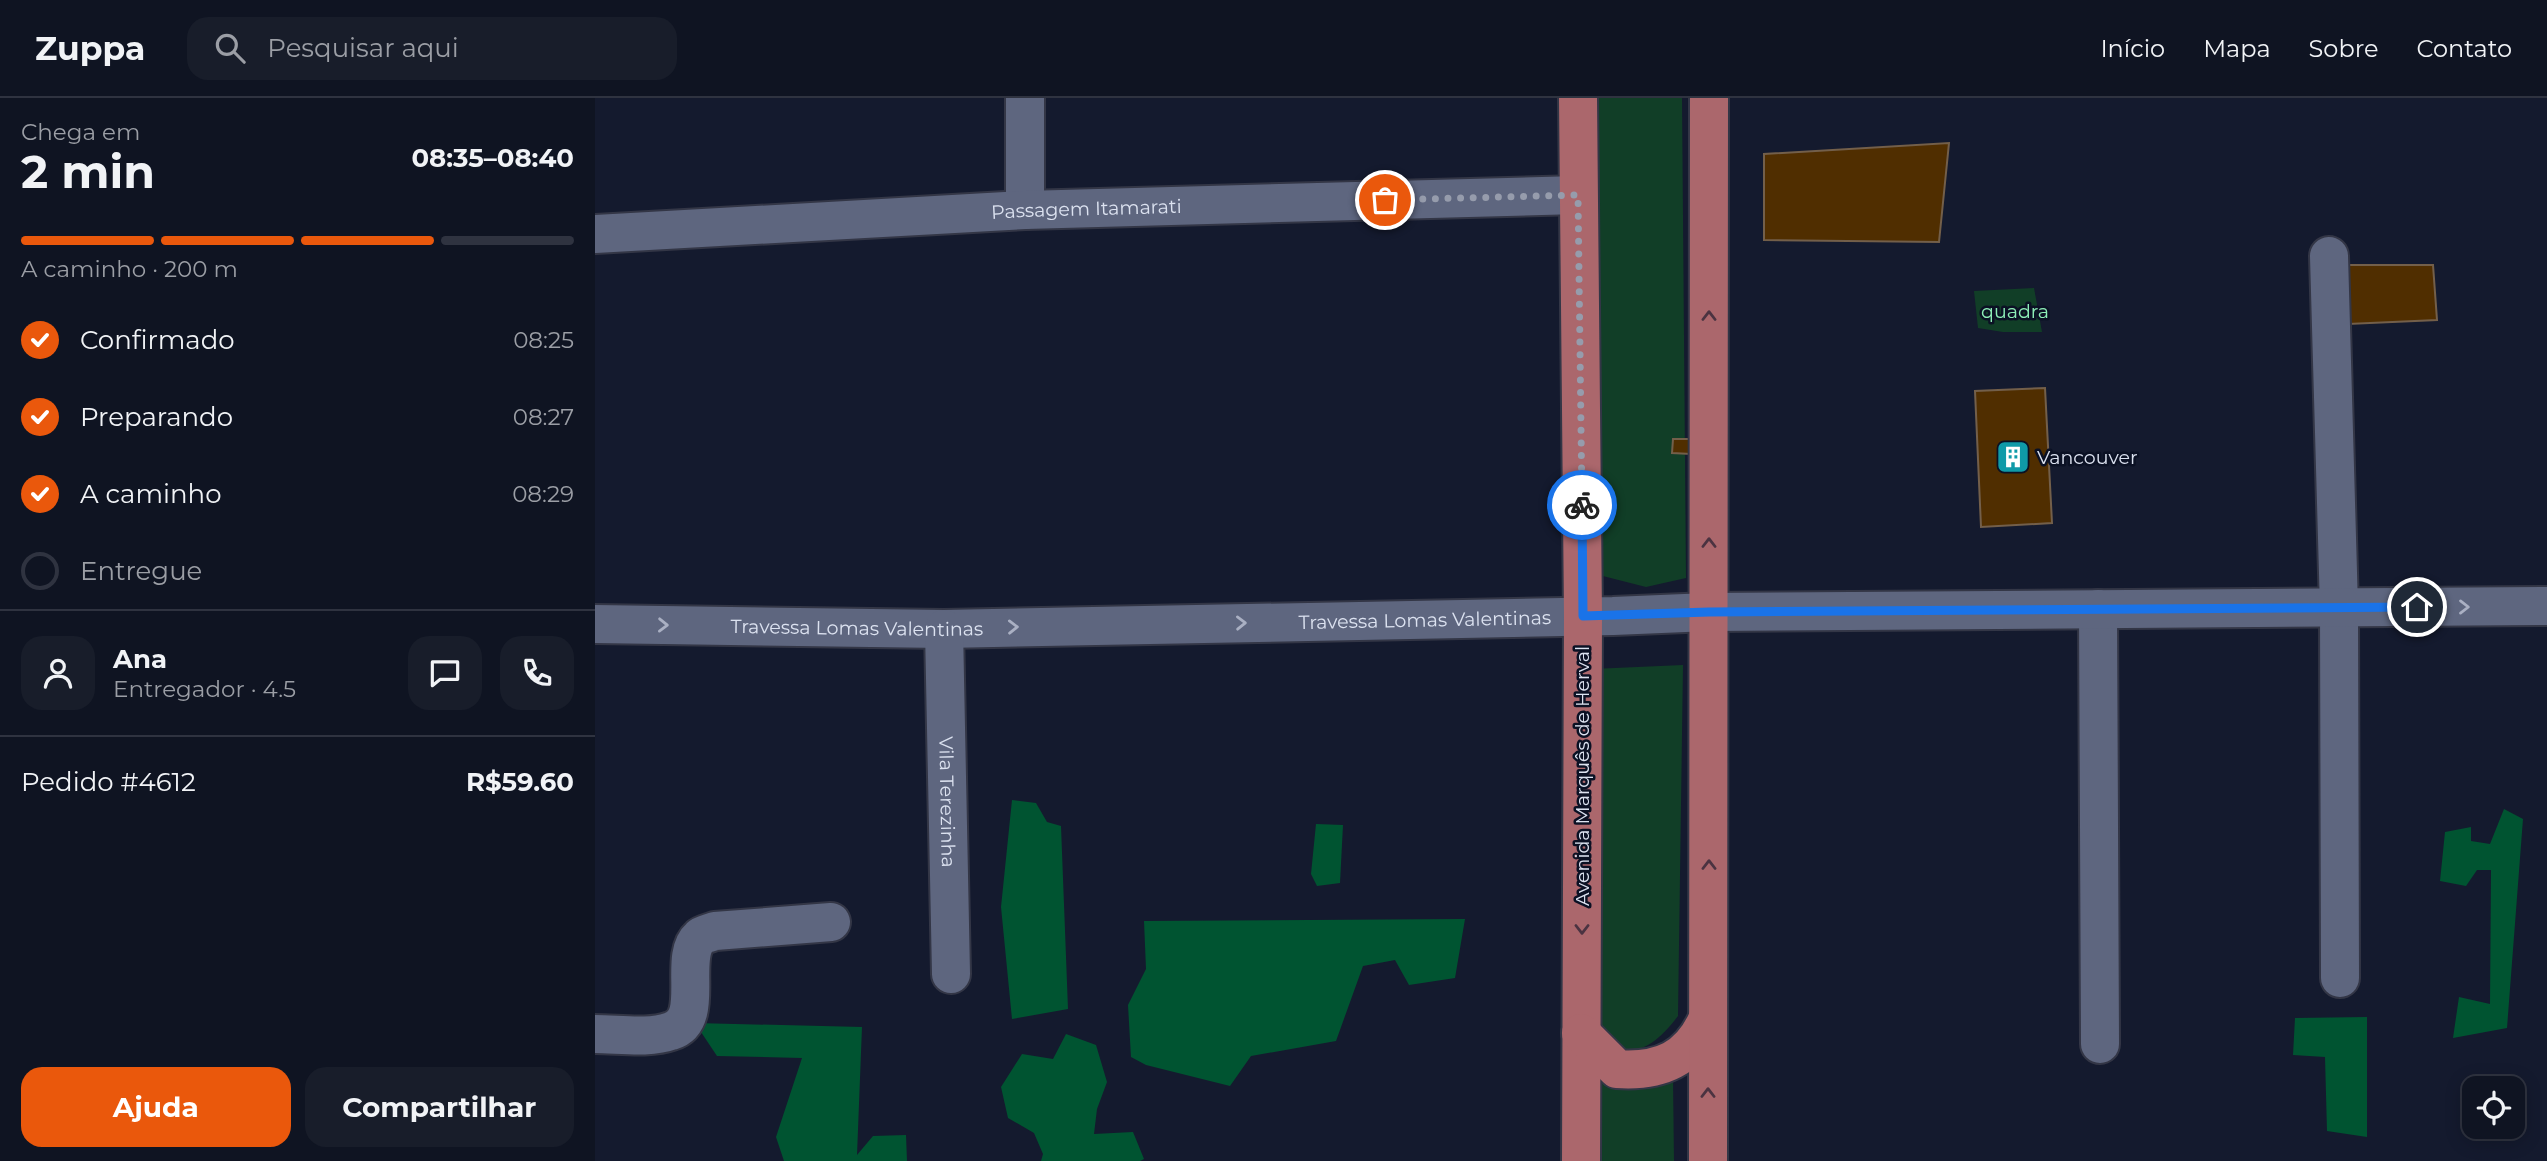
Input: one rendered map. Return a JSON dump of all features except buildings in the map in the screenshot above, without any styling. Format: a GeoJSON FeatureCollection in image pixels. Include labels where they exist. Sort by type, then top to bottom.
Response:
{"type":"FeatureCollection","features":[{"type":"Feature","properties":{"kind":"main road","name":"Avenida Marquês de Herval"},"geometry":{"type":"LineString","coordinates":[[1578,98],[1583,616],[1581,1161]]}},
{"type":"Feature","properties":{"kind":"main road"},"geometry":{"type":"LineString","coordinates":[[1708,1161],[1709,98]]}},
{"type":"Feature","properties":{"kind":"main road"},"geometry":{"type":"LineString","coordinates":[[1581,1032],[1617,1069],[1640,1071],[1663,1066],[1679,1057],[1693,1044],[1708,1018]]}},
{"type":"Feature","properties":{"kind":"street"},"geometry":{"type":"LineString","coordinates":[[1025,98],[1025,210]]}},
{"type":"Feature","properties":{"kind":"street","name":"Passagem Itamarati"},"geometry":{"type":"LineString","coordinates":[[595,234],[1025,210],[1578,195]]}},
{"type":"Feature","properties":{"kind":"street"},"geometry":{"type":"LineString","coordinates":[[2329,256],[2339,608],[2340,978]]}},
{"type":"Feature","properties":{"kind":"street","name":"Travessa Lomas Valentinas"},"geometry":{"type":"LineString","coordinates":[[595,624],[944,629],[1709,612],[2547,606]]}},
{"type":"Feature","properties":{"kind":"street"},"geometry":{"type":"LineString","coordinates":[[2098,609],[2100,1044]]}},
{"type":"Feature","properties":{"kind":"street","name":"Vila Terezinha"},"geometry":{"type":"LineString","coordinates":[[944,629],[951,974]]}},
{"type":"Feature","properties":{"kind":"street"},"geometry":{"type":"LineString","coordinates":[[595,1034],[654,1034],[679,1028],[688,1013],[692,950],[702,935],[715,931],[831,922]]}},
{"type":"Feature","properties":{"kind":"green space"},"geometry":{"type":"Polygon","coordinates":[[[1595,98],[1682,98],[1686,578],[1646,587],[1595,574],[1595,98]]]}},
{"type":"Feature","properties":{"kind":"green space","name":"quadra"},"geometry":{"type":"Polygon","coordinates":[[[2034,288],[2042,332],[2003,332],[1978,328],[1974,291],[2034,288]]]}},
{"type":"Feature","properties":{"kind":"green space"},"geometry":{"type":"Polygon","coordinates":[[[1683,665],[1678,1016],[1653,1042],[1640,1049],[1630,1050],[1610,1045],[1601,1031],[1592,669],[1683,665]]]}},
{"type":"Feature","properties":{"kind":"green space"},"geometry":{"type":"Polygon","coordinates":[[[1012,800],[1036,803],[1047,822],[1061,826],[1068,1009],[1012,1019],[1001,907],[1012,800]]]}},
{"type":"Feature","properties":{"kind":"green space"},"geometry":{"type":"Polygon","coordinates":[[[2504,809],[2523,819],[2507,1028],[2453,1038],[2459,997],[2490,1004],[2491,870],[2477,870],[2466,886],[2440,881],[2445,832],[2471,827],[2471,841],[2490,844],[2504,809]]]}},
{"type":"Feature","properties":{"kind":"green space"},"geometry":{"type":"Polygon","coordinates":[[[1316,824],[1343,825],[1340,883],[1317,886],[1311,874],[1316,824]]]}},
{"type":"Feature","properties":{"kind":"green space"},"geometry":{"type":"Polygon","coordinates":[[[1465,919],[1455,978],[1409,985],[1395,960],[1363,966],[1336,1041],[1251,1056],[1230,1086],[1146,1065],[1131,1057],[1128,1005],[1146,969],[1144,921],[1465,919]]]}},
{"type":"Feature","properties":{"kind":"green space"},"geometry":{"type":"Polygon","coordinates":[[[2367,1017],[2367,1137],[2327,1131],[2325,1057],[2293,1055],[2295,1018],[2367,1017]]]}},
{"type":"Feature","properties":{"kind":"green space"},"geometry":{"type":"Polygon","coordinates":[[[695,1023],[862,1027],[857,1155],[873,1136],[906,1135],[907,1161],[784,1161],[776,1137],[802,1058],[717,1056],[695,1023]]]}},
{"type":"Feature","properties":{"kind":"green space"},"geometry":{"type":"Polygon","coordinates":[[[1066,1034],[1096,1045],[1107,1082],[1097,1109],[1094,1134],[1133,1132],[1144,1159],[1041,1161],[1043,1154],[1034,1133],[1008,1118],[1001,1087],[1022,1054],[1053,1059],[1066,1034]]]}},
{"type":"Feature","properties":{"kind":"green space"},"geometry":{"type":"Polygon","coordinates":[[[1595,1076],[1673,1078],[1674,1161],[1596,1161],[1595,1076]]]}},
{"type":"Feature","properties":{"kind":"way so far"},"geometry":{"type":"LineString","coordinates":[[1385,200],[1578,195],[1582,505]]}},
{"type":"Feature","properties":{"kind":"place","name":"Vancouver"},"geometry":{"type":"Point","coordinates":[2013,457]}},
{"type":"Feature","properties":{"kind":"route"},"geometry":{"type":"LineString","coordinates":[[1582,505],[1583,616],[1709,612],[2417,607]]}}]}
